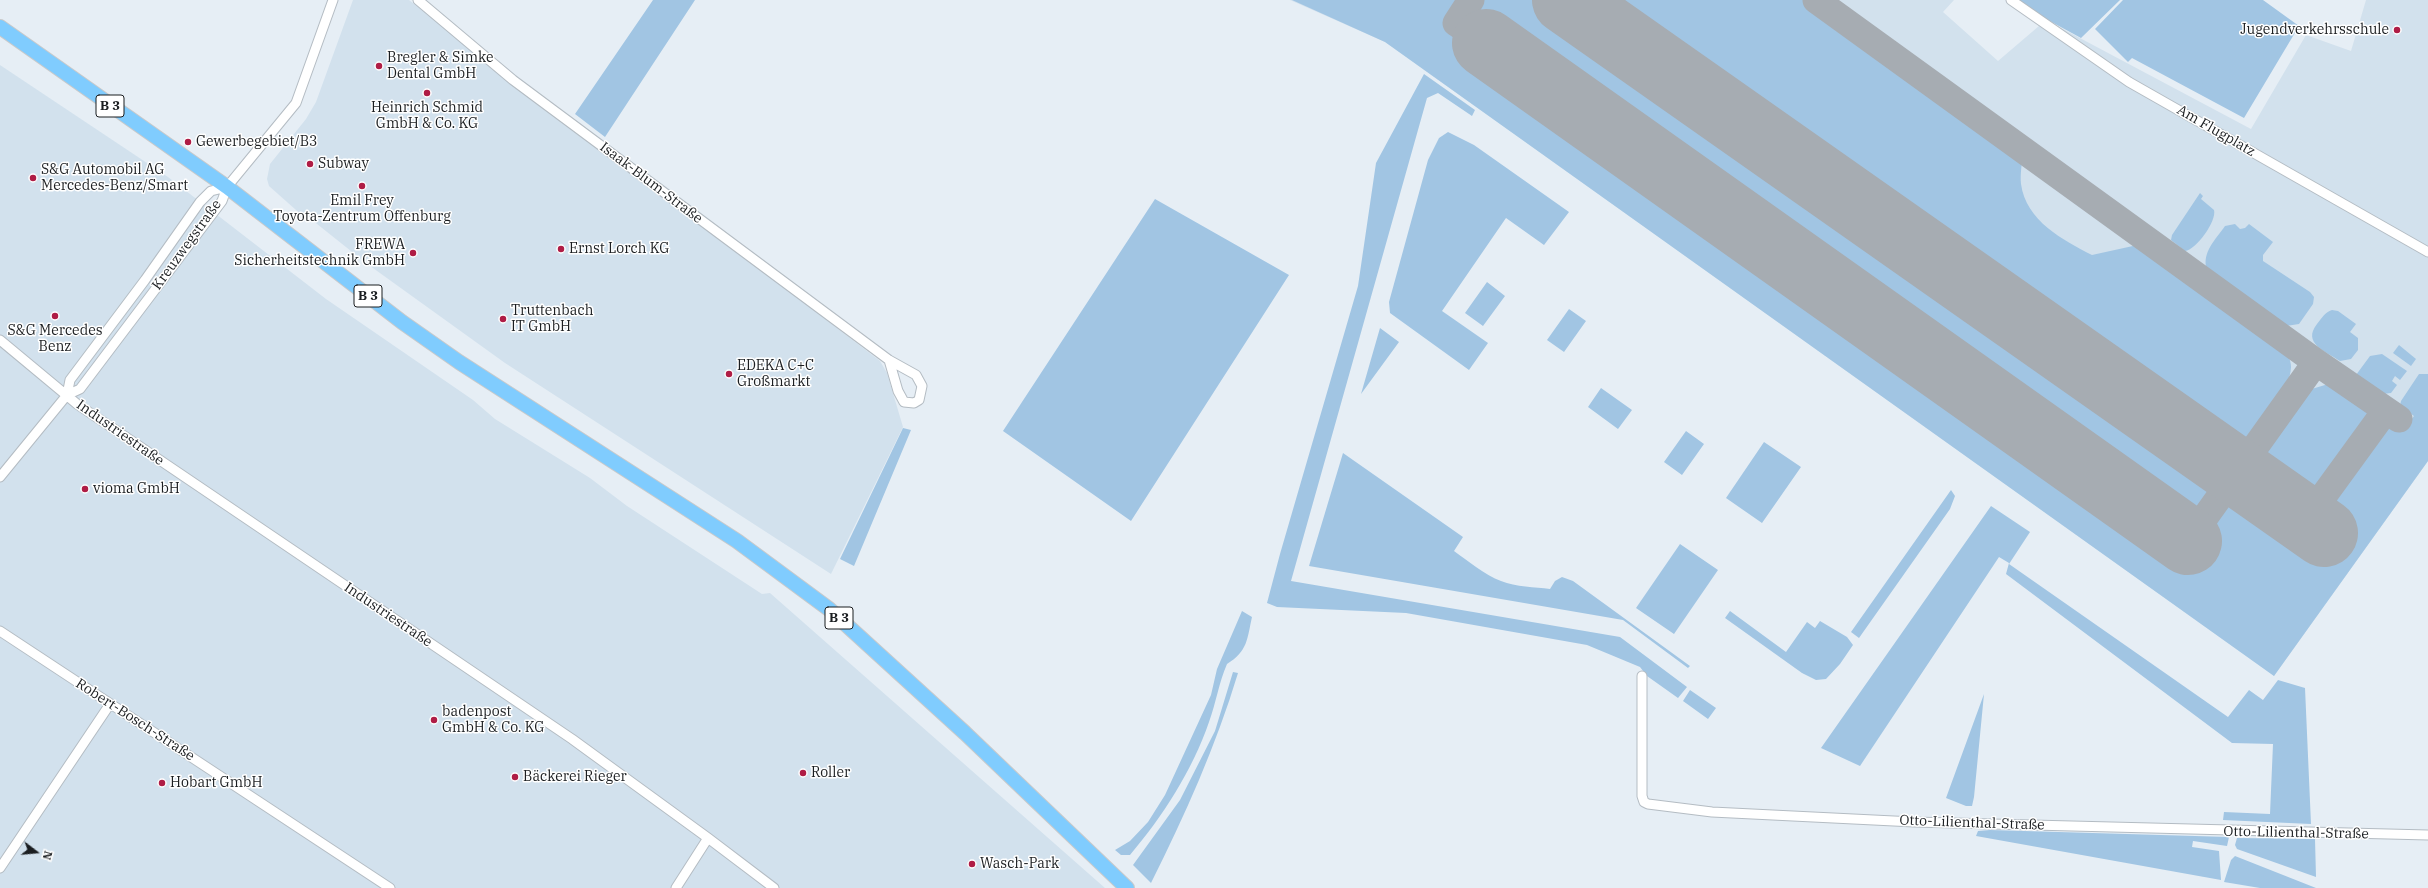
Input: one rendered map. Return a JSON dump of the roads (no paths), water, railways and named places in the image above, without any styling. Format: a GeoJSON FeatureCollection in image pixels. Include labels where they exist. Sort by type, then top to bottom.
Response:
{"type":"FeatureCollection","features":[{"type":"Feature","properties":{"kind":"main road","name":"B 3"},"geometry":{"type":"LineString","coordinates":[[0,27],[227,187],[402,322],[459,362],[737,541],[829,609],[965,734],[1127,888]]}},
{"type":"Feature","properties":{"kind":"street"},"geometry":{"type":"LineString","coordinates":[[227,187],[296,103],[333,0]]}},
{"type":"Feature","properties":{"kind":"street","name":"Isaak-Blum-Straße"},"geometry":{"type":"LineString","coordinates":[[418,0],[514,80],[889,360],[916,375],[922,386],[919,400],[914,403],[904,402],[898,391],[889,360]]}},
{"type":"Feature","properties":{"kind":"street","name":"Am Flugplatz"},"geometry":{"type":"LineString","coordinates":[[2012,0],[2130,82],[2428,252]]}},
{"type":"Feature","properties":{"kind":"street","name":"Kreuzwegstraße"},"geometry":{"type":"LineString","coordinates":[[67,394],[80,389],[222,200],[227,187]]}},
{"type":"Feature","properties":{"kind":"street","name":"Kreuzwegstraße"},"geometry":{"type":"LineString","coordinates":[[0,477],[67,394],[70,380],[150,274],[200,202],[211,191],[227,187]]}},
{"type":"Feature","properties":{"kind":"street","name":"Industriestraße"},"geometry":{"type":"LineString","coordinates":[[0,340],[67,394],[125,437],[572,739],[774,888]]}},
{"type":"Feature","properties":{"kind":"street","name":"Robert-Bosch-Straße"},"geometry":{"type":"LineString","coordinates":[[0,630],[390,888]]}},
{"type":"Feature","properties":{"kind":"street","name":"Otto-Lilienthal-Straße"},"geometry":{"type":"LineString","coordinates":[[1642,676],[1642,796],[1644,802],[1648,804],[1712,812],[1914,822],[2428,835]]}},
{"type":"Feature","properties":{"kind":"street"},"geometry":{"type":"LineString","coordinates":[[0,868],[110,704]]}},
{"type":"Feature","properties":{"kind":"street"},"geometry":{"type":"LineString","coordinates":[[676,888],[708,838]]}},
{"type":"Feature","properties":{"kind":"place","name":"Jugendverkehrsschule"},"geometry":{"type":"Point","coordinates":[2397,30]}},
{"type":"Feature","properties":{"kind":"place","name":"Bregler & Simke Dental GmbH"},"geometry":{"type":"Point","coordinates":[379,66]}},
{"type":"Feature","properties":{"kind":"place","name":"Heinrich Schmid GmbH & Co. KG"},"geometry":{"type":"Point","coordinates":[427,93]}},
{"type":"Feature","properties":{"kind":"place","name":"Gewerbegebiet/B3"},"geometry":{"type":"Point","coordinates":[188,142]}},
{"type":"Feature","properties":{"kind":"place","name":"Subway"},"geometry":{"type":"Point","coordinates":[310,164]}},
{"type":"Feature","properties":{"kind":"place","name":"S&G Automobil AG Mercedes-Benz/Smart"},"geometry":{"type":"Point","coordinates":[33,178]}},
{"type":"Feature","properties":{"kind":"place","name":"Emil Frey Toyota-Zentrum Offenburg"},"geometry":{"type":"Point","coordinates":[362,186]}},
{"type":"Feature","properties":{"kind":"place","name":"Ernst Lorch KG"},"geometry":{"type":"Point","coordinates":[561,249]}},
{"type":"Feature","properties":{"kind":"place","name":"FREWA Sicherheitstechnik GmbH"},"geometry":{"type":"Point","coordinates":[413,253]}},
{"type":"Feature","properties":{"kind":"place","name":"S&G Mercedes Benz"},"geometry":{"type":"Point","coordinates":[55,316]}},
{"type":"Feature","properties":{"kind":"place","name":"Truttenbach IT GmbH"},"geometry":{"type":"Point","coordinates":[503,319]}},
{"type":"Feature","properties":{"kind":"place","name":"EDEKA C+C Großmarkt"},"geometry":{"type":"Point","coordinates":[729,374]}},
{"type":"Feature","properties":{"kind":"place","name":"vioma GmbH"},"geometry":{"type":"Point","coordinates":[85,489]}},
{"type":"Feature","properties":{"kind":"place","name":"badenpost GmbH & Co. KG"},"geometry":{"type":"Point","coordinates":[434,720]}},
{"type":"Feature","properties":{"kind":"place","name":"Roller"},"geometry":{"type":"Point","coordinates":[803,773]}},
{"type":"Feature","properties":{"kind":"place","name":"Bäckerei Rieger"},"geometry":{"type":"Point","coordinates":[515,777]}},
{"type":"Feature","properties":{"kind":"place","name":"Hobart GmbH"},"geometry":{"type":"Point","coordinates":[162,783]}},
{"type":"Feature","properties":{"kind":"place","name":"Wasch-Park"},"geometry":{"type":"Point","coordinates":[972,864]}}]}
